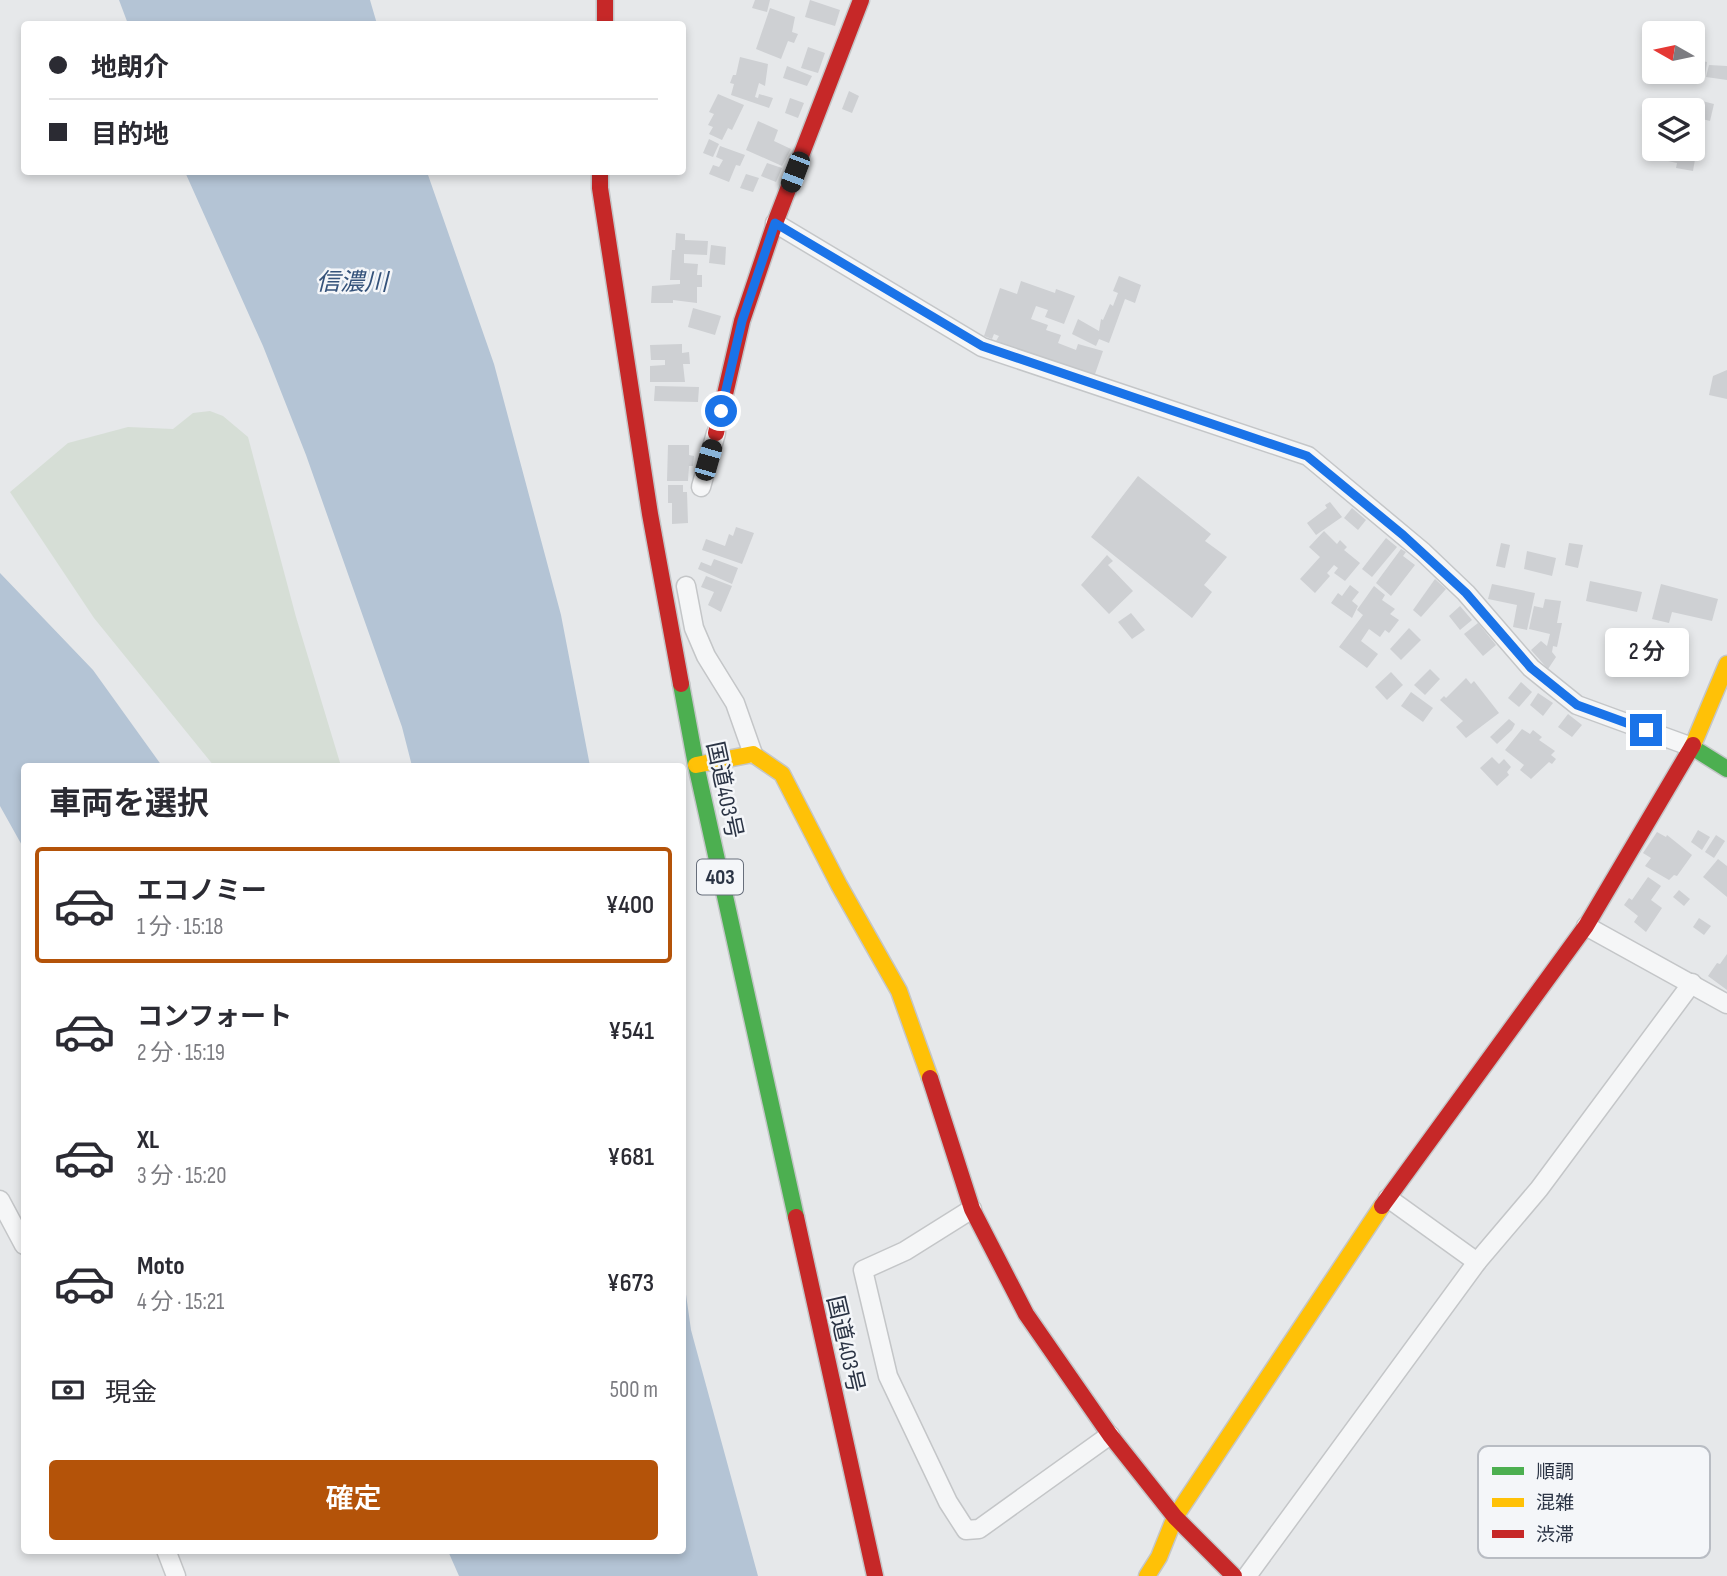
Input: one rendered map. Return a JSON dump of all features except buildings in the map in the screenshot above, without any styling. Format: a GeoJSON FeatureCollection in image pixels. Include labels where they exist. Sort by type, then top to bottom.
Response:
{"type":"FeatureCollection","features":[{"type":"Feature","properties":{"kind":"main road"},"geometry":{"type":"LineString","coordinates":[[605,21],[606,0]]}},
{"type":"Feature","properties":{"kind":"main road"},"geometry":{"type":"LineString","coordinates":[[716,433],[742,321],[775,223],[861,0]]}},
{"type":"Feature","properties":{"kind":"main road","name":"国道403号"},"geometry":{"type":"LineString","coordinates":[[600,175],[650,514],[696,765],[874,1576]]}},
{"type":"Feature","properties":{"kind":"main road"},"geometry":{"type":"LineString","coordinates":[[1147,1576],[1159,1557],[1175,1517],[1388,1198],[1586,926],[1692,747],[1727,664]]}},
{"type":"Feature","properties":{"kind":"main road"},"geometry":{"type":"LineString","coordinates":[[1692,747],[1727,769]]}},
{"type":"Feature","properties":{"kind":"main road"},"geometry":{"type":"LineString","coordinates":[[696,765],[753,754],[782,774],[839,885],[899,991],[972,1209],[1026,1314],[1110,1435],[1175,1517],[1234,1576]]}},
{"type":"Feature","properties":{"kind":"street"},"geometry":{"type":"LineString","coordinates":[[775,223],[982,346],[1307,456],[1423,552],[1466,593],[1531,668],[1577,705],[1692,747]]}},
{"type":"Feature","properties":{"kind":"street"},"geometry":{"type":"LineString","coordinates":[[701,486],[716,433]]}},
{"type":"Feature","properties":{"kind":"street"},"geometry":{"type":"LineString","coordinates":[[687,586],[694,628],[706,656],[735,703],[753,754]]}},
{"type":"Feature","properties":{"kind":"street"},"geometry":{"type":"LineString","coordinates":[[1586,926],[1727,1004]]}},
{"type":"Feature","properties":{"kind":"street"},"geometry":{"type":"LineString","coordinates":[[1247,1576],[1477,1262],[1539,1189],[1692,983]]}},
{"type":"Feature","properties":{"kind":"street"},"geometry":{"type":"LineString","coordinates":[[1388,1198],[1477,1262]]}},
{"type":"Feature","properties":{"kind":"street"},"geometry":{"type":"LineString","coordinates":[[0,1200],[21,1239]]}},
{"type":"Feature","properties":{"kind":"street"},"geometry":{"type":"LineString","coordinates":[[972,1209],[905,1251],[863,1270],[888,1376],[948,1502],[966,1530],[979,1529],[1110,1435]]}},
{"type":"Feature","properties":{"kind":"street"},"geometry":{"type":"LineString","coordinates":[[168,1554],[176,1576]]}},
{"type":"Feature","properties":{"kind":"shaded area"},"geometry":{"type":"Polygon","coordinates":[[[210,411],[223,416],[248,437],[296,617],[340,763],[212,763],[94,618],[10,492],[68,443],[128,427],[173,429],[193,413],[210,411]]]}},
{"type":"Feature","properties":{"kind":"water"},"geometry":{"type":"Polygon","coordinates":[[[119,0],[370,0],[376,21],[127,21],[119,0]]]}},
{"type":"Feature","properties":{"kind":"water","name":"信濃川"},"geometry":{"type":"Polygon","coordinates":[[[186,175],[428,175],[494,364],[561,615],[589,763],[411,763],[402,727],[306,455],[263,346],[186,175]]]}},
{"type":"Feature","properties":{"kind":"water"},"geometry":{"type":"Polygon","coordinates":[[[0,573],[93,670],[160,763],[21,763],[21,844],[0,806],[0,573]]]}},
{"type":"Feature","properties":{"kind":"water"},"geometry":{"type":"Polygon","coordinates":[[[686,1294],[691,1330],[758,1576],[459,1576],[449,1554],[686,1554],[686,1294]]]}},
{"type":"Feature","properties":{"kind":"traffic: fast"},"geometry":{"type":"LineString","coordinates":[[681,684],[696,765],[796,1217]]}},
{"type":"Feature","properties":{"kind":"traffic: fast"},"geometry":{"type":"LineString","coordinates":[[1692,747],[1727,769]]}},
{"type":"Feature","properties":{"kind":"traffic: slow"},"geometry":{"type":"LineString","coordinates":[[1693,745],[1727,664]]}},
{"type":"Feature","properties":{"kind":"traffic: slow"},"geometry":{"type":"LineString","coordinates":[[696,765],[753,754],[782,774],[839,885],[899,991],[930,1078]]}},
{"type":"Feature","properties":{"kind":"traffic: slow"},"geometry":{"type":"LineString","coordinates":[[1147,1576],[1159,1557],[1175,1517],[1382,1206]]}},
{"type":"Feature","properties":{"kind":"traffic: jam"},"geometry":{"type":"LineString","coordinates":[[605,0],[605,21]]}},
{"type":"Feature","properties":{"kind":"traffic: jam"},"geometry":{"type":"LineString","coordinates":[[716,433],[742,321],[775,223],[861,0]]}},
{"type":"Feature","properties":{"kind":"traffic: jam"},"geometry":{"type":"LineString","coordinates":[[600,175],[650,514],[681,684]]}},
{"type":"Feature","properties":{"kind":"traffic: jam"},"geometry":{"type":"LineString","coordinates":[[1382,1206],[1586,926],[1693,745]]}},
{"type":"Feature","properties":{"kind":"traffic: jam"},"geometry":{"type":"LineString","coordinates":[[930,1078],[972,1209],[1026,1314],[1110,1435],[1175,1517],[1234,1576]]}},
{"type":"Feature","properties":{"kind":"traffic: jam"},"geometry":{"type":"LineString","coordinates":[[796,1217],[875,1576]]}},
{"type":"Feature","properties":{"kind":"route"},"geometry":{"type":"LineString","coordinates":[[721,411],[742,321],[775,223],[982,346],[1307,456],[1423,552],[1466,593],[1531,668],[1577,705],[1646,730]]}}]}
